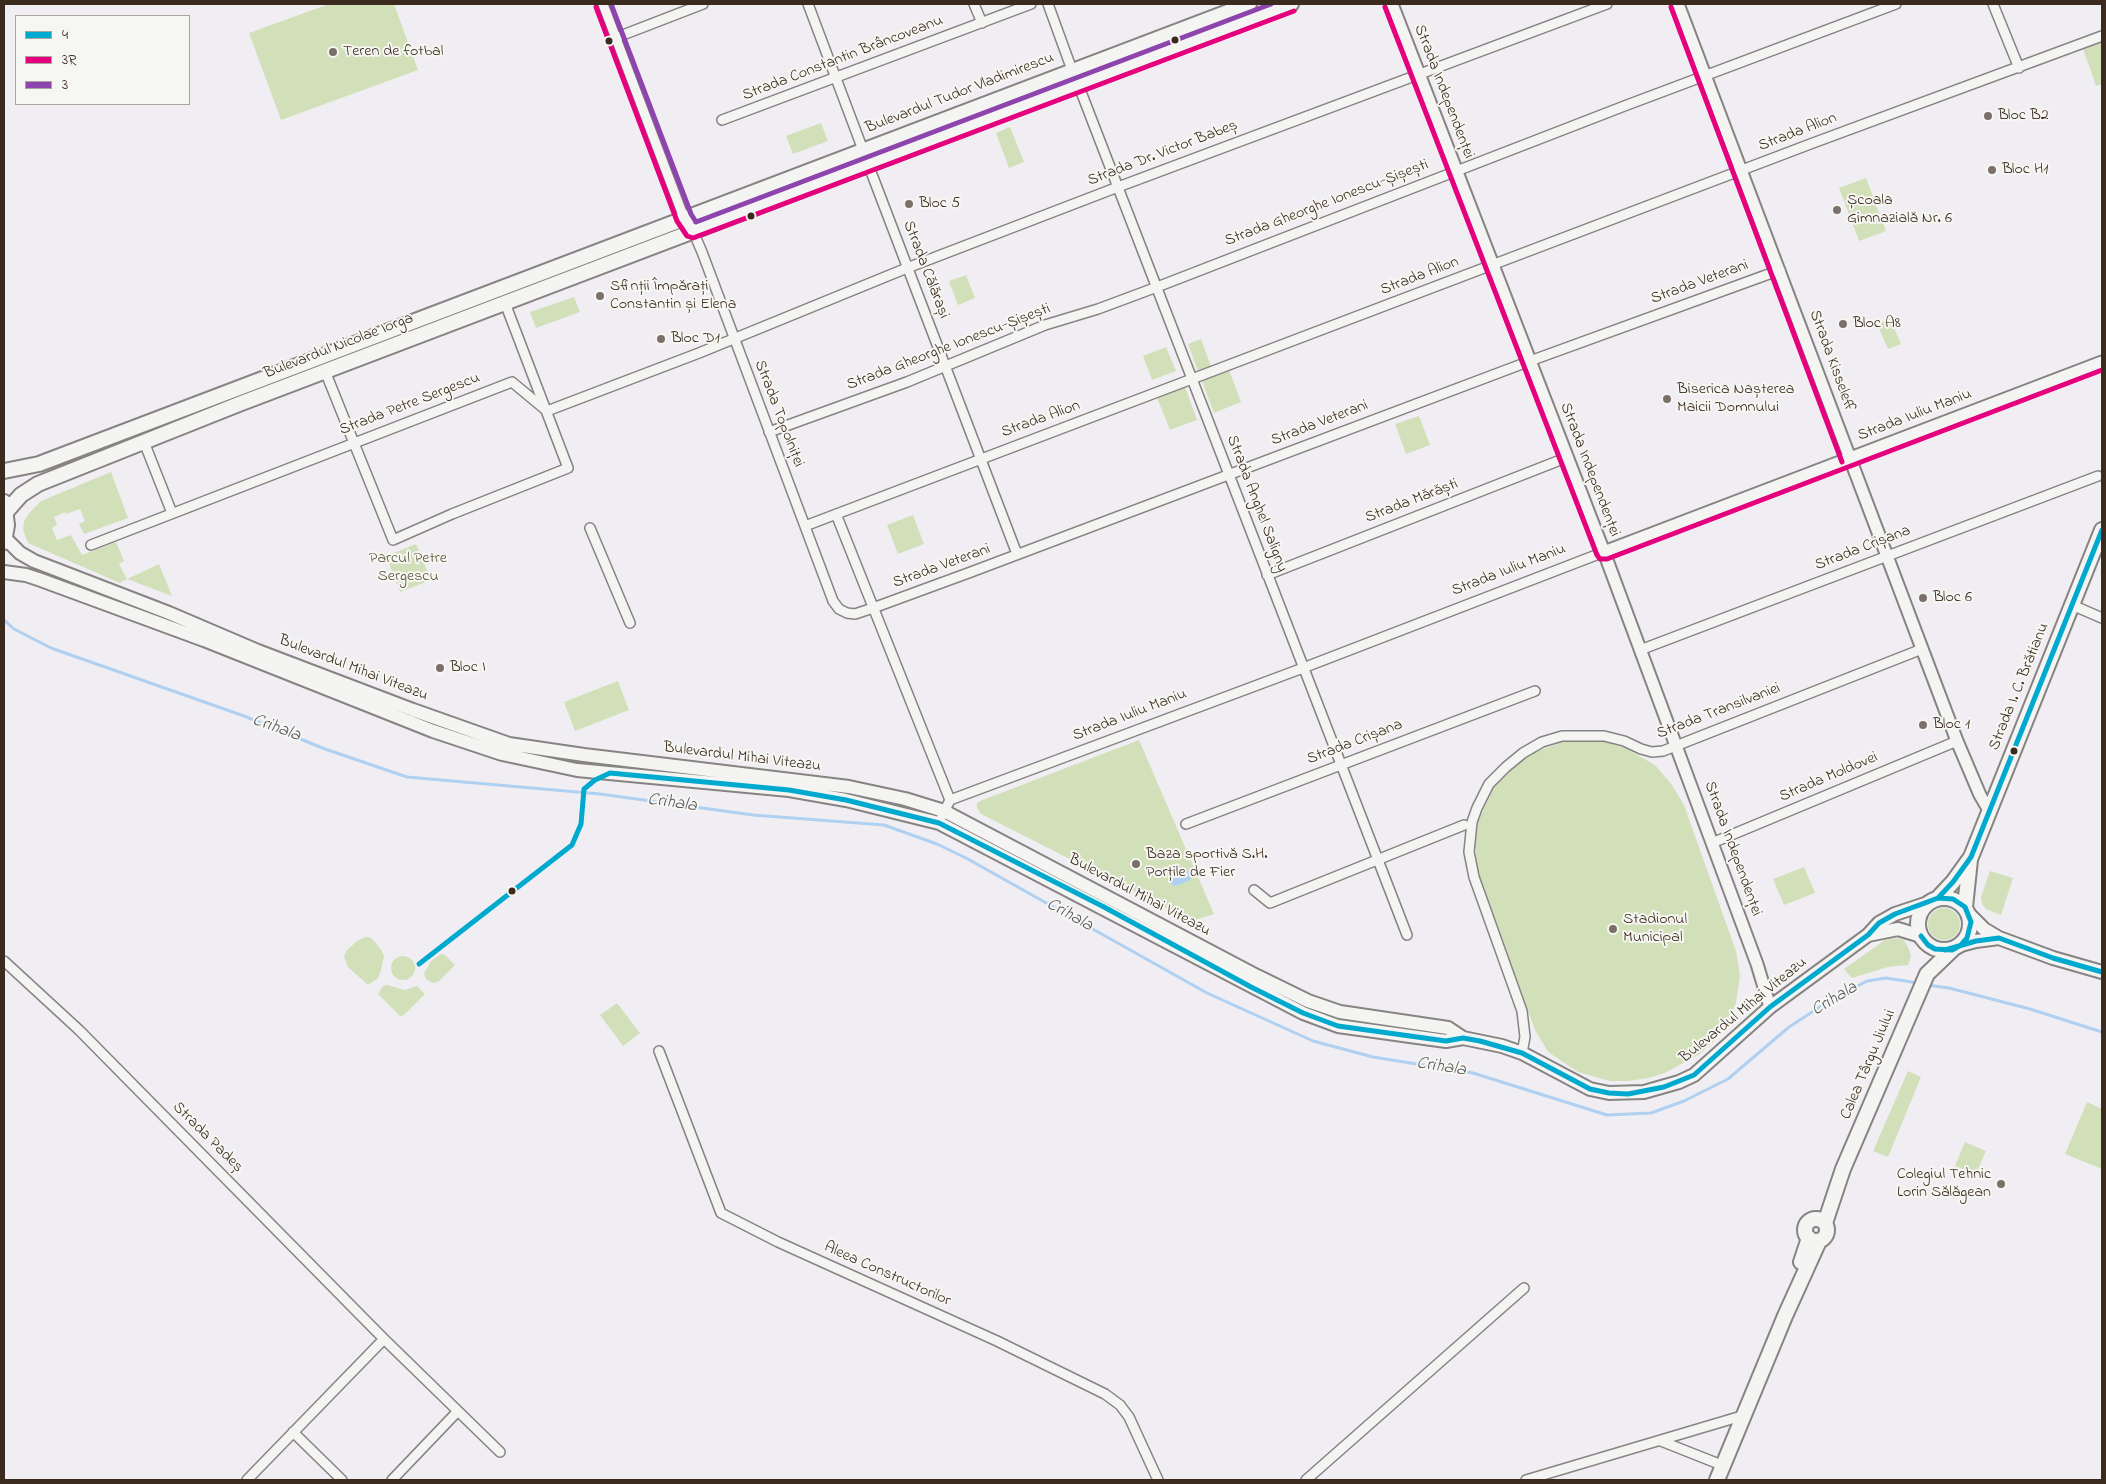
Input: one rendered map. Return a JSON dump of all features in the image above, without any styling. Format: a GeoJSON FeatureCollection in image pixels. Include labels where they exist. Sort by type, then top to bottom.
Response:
{"type":"FeatureCollection","features":[{"type":"Feature","properties":{"kind":"main road","name":"Bulevardul Tudor Vladimirescu"},"geometry":{"type":"LineString","coordinates":[[684,218],[1072,70],[1223,8],[1249,4]]}},
{"type":"Feature","properties":{"kind":"main road","name":"Bulevardul Tudor Vladimirescu"},"geometry":{"type":"LineString","coordinates":[[693,231],[1291,4]]}},
{"type":"Feature","properties":{"kind":"main road","name":"Bulevardul Nicolae Iorga"},"geometry":{"type":"LineString","coordinates":[[4,471],[39,464],[684,218]]}},
{"type":"Feature","properties":{"kind":"main road","name":"Bulevardul Nicolae Iorga"},"geometry":{"type":"LineString","coordinates":[[5,506],[38,484],[325,371],[693,231]]}},
{"type":"Feature","properties":{"kind":"main road"},"geometry":{"type":"LineString","coordinates":[[4,540],[5,506]]}},
{"type":"Feature","properties":{"kind":"main road","name":"Strada I. C. Brătianu"},"geometry":{"type":"LineString","coordinates":[[1933,901],[1953,882],[1971,857],[2102,530]]}},
{"type":"Feature","properties":{"kind":"main road","name":"Bulevardul Mihai Viteazu"},"geometry":{"type":"LineString","coordinates":[[4,540],[34,562],[169,613],[206,635]]}},
{"type":"Feature","properties":{"kind":"main road","name":"Bulevardul Mihai Viteazu"},"geometry":{"type":"LineString","coordinates":[[4,572],[34,577],[206,635],[384,705],[433,731],[524,759],[586,771],[718,777],[849,787],[904,799],[944,811],[1303,1013],[1338,1026],[1446,1041],[1463,1038],[1502,1046],[1522,1053],[1590,1089],[1608,1093],[1644,1092],[1671,1085],[1694,1075],[1770,1007],[1868,935],[1879,923],[1933,901]]}},
{"type":"Feature","properties":{"kind":"main road","name":"Strada I. C. Brătianu"},"geometry":{"type":"LineString","coordinates":[[1967,910],[1971,857]]}},
{"type":"Feature","properties":{"kind":"main road"},"geometry":{"type":"LineString","coordinates":[[1999,938],[1976,941],[1957,947],[1935,949],[1921,937],[1918,918],[1933,901],[1953,899],[1967,910],[1984,929],[1999,938],[2052,958],[2102,972]]}},
{"type":"Feature","properties":{"kind":"main road"},"geometry":{"type":"LineString","coordinates":[[1957,947],[1970,930],[1967,910]]}},
{"type":"Feature","properties":{"kind":"main road","name":"Bulevardul Mihai Viteazu"},"geometry":{"type":"LineString","coordinates":[[1868,935],[1898,928],[1921,937]]}},
{"type":"Feature","properties":{"kind":"main road","name":"Calea Târgu Jiului"},"geometry":{"type":"LineString","coordinates":[[1921,937],[1926,974]]}},
{"type":"Feature","properties":{"kind":"main road","name":"Calea Târgu Jiului"},"geometry":{"type":"LineString","coordinates":[[1821,1221],[1926,974],[1957,947]]}},
{"type":"Feature","properties":{"kind":"main road"},"geometry":{"type":"LineString","coordinates":[[1717,1480],[1785,1316],[1814,1239],[1827,1234],[1821,1221],[1810,1221],[1806,1226],[1806,1232],[1814,1239]]}},
{"type":"Feature","properties":{"kind":"street","name":"Strada Topolniței"},"geometry":{"type":"LineString","coordinates":[[603,4],[684,218],[693,231],[833,601],[839,609],[855,614],[873,608]]}},
{"type":"Feature","properties":{"kind":"street"},"geometry":{"type":"LineString","coordinates":[[615,38],[703,4]]}},
{"type":"Feature","properties":{"kind":"street"},"geometry":{"type":"LineString","coordinates":[[808,4],[863,150]]}},
{"type":"Feature","properties":{"kind":"street"},"geometry":{"type":"LineString","coordinates":[[974,4],[982,23]]}},
{"type":"Feature","properties":{"kind":"street","name":"Strada Constantin Brâncoveanu"},"geometry":{"type":"LineString","coordinates":[[722,120],[1031,4]]}},
{"type":"Feature","properties":{"kind":"street"},"geometry":{"type":"LineString","coordinates":[[1048,4],[1072,70]]}},
{"type":"Feature","properties":{"kind":"street","name":"Strada Independenței"},"geometry":{"type":"LineString","coordinates":[[1392,4],[1604,552],[1757,964],[1770,1007]]}},
{"type":"Feature","properties":{"kind":"street","name":"Strada Dr. Victor Babeș"},"geometry":{"type":"LineString","coordinates":[[733,339],[907,268],[1118,187],[1607,4]]}},
{"type":"Feature","properties":{"kind":"street","name":"Strada Kisseleff"},"geometry":{"type":"LineString","coordinates":[[1678,4],[1957,741],[1980,795],[1990,812]]}},
{"type":"Feature","properties":{"kind":"street","name":"Strada Gheorghe Ionescu-Șișești"},"geometry":{"type":"LineString","coordinates":[[769,432],[906,382],[1045,325],[1157,286],[1705,75],[1896,4]]}},
{"type":"Feature","properties":{"kind":"street"},"geometry":{"type":"LineString","coordinates":[[1993,4],[2018,68]]}},
{"type":"Feature","properties":{"kind":"street","name":"Strada Alion"},"geometry":{"type":"LineString","coordinates":[[804,526],[1493,266],[1741,170],[2102,36]]}},
{"type":"Feature","properties":{"kind":"street","name":"Strada Anghel Saligny"},"geometry":{"type":"LineString","coordinates":[[1078,84],[1407,935]]}},
{"type":"Feature","properties":{"kind":"street","name":"Strada Călărași"},"geometry":{"type":"LineString","coordinates":[[868,164],[1017,554]]}},
{"type":"Feature","properties":{"kind":"street","name":"Strada Veterani"},"geometry":{"type":"LineString","coordinates":[[873,608],[1530,361],[1780,270]]}},
{"type":"Feature","properties":{"kind":"street"},"geometry":{"type":"LineString","coordinates":[[325,371],[393,540],[452,514],[568,468],[505,303]]}},
{"type":"Feature","properties":{"kind":"street"},"geometry":{"type":"LineString","coordinates":[[547,411],[733,339]]}},
{"type":"Feature","properties":{"kind":"street","name":"Strada Iuliu Maniu"},"geometry":{"type":"LineString","coordinates":[[944,811],[1303,668],[2102,362]]}},
{"type":"Feature","properties":{"kind":"street","name":"Strada Petre Sergescu"},"geometry":{"type":"LineString","coordinates":[[91,545],[512,382],[547,411]]}},
{"type":"Feature","properties":{"kind":"street"},"geometry":{"type":"LineString","coordinates":[[144,442],[172,513]]}},
{"type":"Feature","properties":{"kind":"street","name":"Strada Mărăști"},"geometry":{"type":"LineString","coordinates":[[1267,575],[1568,457]]}},
{"type":"Feature","properties":{"kind":"street","name":"Strada Crișana"},"geometry":{"type":"LineString","coordinates":[[1640,650],[2098,476]]}},
{"type":"Feature","properties":{"kind":"street"},"geometry":{"type":"LineString","coordinates":[[836,514],[873,608],[944,811]]}},
{"type":"Feature","properties":{"kind":"street"},"geometry":{"type":"LineString","coordinates":[[590,528],[630,623]]}},
{"type":"Feature","properties":{"kind":"street"},"geometry":{"type":"LineString","coordinates":[[2072,606],[2102,618]]}},
{"type":"Feature","properties":{"kind":"street","name":"Strada Transilvaniei"},"geometry":{"type":"LineString","coordinates":[[1522,1053],[1525,1037],[1522,1011],[1474,877],[1469,852],[1472,822],[1477,808],[1490,784],[1506,767],[1523,753],[1542,742],[1562,736],[1604,736],[1624,740],[1641,749],[1652,752],[1663,751],[1922,649]]}},
{"type":"Feature","properties":{"kind":"street","name":"Strada Crișana"},"geometry":{"type":"LineString","coordinates":[[1186,824],[1535,691]]}},
{"type":"Feature","properties":{"kind":"street","name":"Strada Moldovei"},"geometry":{"type":"LineString","coordinates":[[1712,843],[1957,741]]}},
{"type":"Feature","properties":{"kind":"street"},"geometry":{"type":"LineString","coordinates":[[1254,890],[1270,903],[1464,825]]}},
{"type":"Feature","properties":{"kind":"street","name":"Strada Padeș"},"geometry":{"type":"LineString","coordinates":[[4,962],[79,1030],[384,1339],[500,1452]]}},
{"type":"Feature","properties":{"kind":"street","name":"Aleea Constructorilor"},"geometry":{"type":"LineString","coordinates":[[659,1050],[721,1213],[778,1242],[996,1341],[1104,1394],[1120,1406],[1128,1417],[1158,1480]]}},
{"type":"Feature","properties":{"kind":"street"},"geometry":{"type":"LineString","coordinates":[[1306,1480],[1524,1288]]}},
{"type":"Feature","properties":{"kind":"street"},"geometry":{"type":"LineString","coordinates":[[247,1480],[384,1339]]}},
{"type":"Feature","properties":{"kind":"street"},"geometry":{"type":"LineString","coordinates":[[392,1480],[458,1411]]}},
{"type":"Feature","properties":{"kind":"street"},"geometry":{"type":"LineString","coordinates":[[1526,1480],[1745,1415]]}},
{"type":"Feature","properties":{"kind":"street"},"geometry":{"type":"LineString","coordinates":[[293,1432],[342,1480]]}},
{"type":"Feature","properties":{"kind":"street"},"geometry":{"type":"LineString","coordinates":[[1661,1441],[1724,1466]]}},
{"type":"Feature","properties":{"kind":"green space","name":"Teren de fotbal"},"geometry":{"type":"Polygon","coordinates":[[[329,4],[394,4],[418,70],[281,120],[249,33],[329,4]]]}},
{"type":"Feature","properties":{"kind":"green space"},"geometry":{"type":"Polygon","coordinates":[[[2102,42],[2102,84],[2096,86],[2083,49],[2102,42]]]}},
{"type":"Feature","properties":{"kind":"green space"},"geometry":{"type":"Polygon","coordinates":[[[821,123],[828,141],[793,154],[786,136],[821,123]]]}},
{"type":"Feature","properties":{"kind":"green space"},"geometry":{"type":"Polygon","coordinates":[[[1010,127],[1024,162],[1009,168],[996,133],[1010,127]]]}},
{"type":"Feature","properties":{"kind":"green space"},"geometry":{"type":"Polygon","coordinates":[[[1866,178],[1886,231],[1859,241],[1839,188],[1866,178]]]}},
{"type":"Feature","properties":{"kind":"green space"},"geometry":{"type":"Polygon","coordinates":[[[966,275],[975,298],[958,305],[949,281],[966,275]]]}},
{"type":"Feature","properties":{"kind":"green space"},"geometry":{"type":"Polygon","coordinates":[[[574,297],[580,312],[536,328],[530,312],[574,297]]]}},
{"type":"Feature","properties":{"kind":"green space"},"geometry":{"type":"Polygon","coordinates":[[[1890,319],[1901,344],[1888,349],[1877,324],[1890,319]]]}},
{"type":"Feature","properties":{"kind":"green space"},"geometry":{"type":"Polygon","coordinates":[[[1201,339],[1212,369],[1199,374],[1188,344],[1201,339]]]}},
{"type":"Feature","properties":{"kind":"green space"},"geometry":{"type":"Polygon","coordinates":[[[1166,347],[1176,371],[1152,380],[1143,356],[1166,347]]]}},
{"type":"Feature","properties":{"kind":"green space"},"geometry":{"type":"Polygon","coordinates":[[[1229,370],[1241,402],[1214,413],[1202,381],[1229,370]]]}},
{"type":"Feature","properties":{"kind":"green space"},"geometry":{"type":"Polygon","coordinates":[[[1185,387],[1197,420],[1170,430],[1157,398],[1185,387]]]}},
{"type":"Feature","properties":{"kind":"green space"},"geometry":{"type":"Polygon","coordinates":[[[1419,416],[1430,445],[1406,454],[1395,424],[1419,416]]]}},
{"type":"Feature","properties":{"kind":"green space"},"geometry":{"type":"Polygon","coordinates":[[[111,472],[128,518],[84,534],[79,524],[85,521],[80,509],[66,514],[65,512],[54,517],[57,525],[52,528],[57,540],[71,535],[82,555],[116,542],[124,561],[119,564],[127,579],[120,583],[28,543],[23,530],[24,521],[41,501],[111,472]]]}},
{"type":"Feature","properties":{"kind":"green space"},"geometry":{"type":"Polygon","coordinates":[[[913,515],[924,544],[898,554],[887,525],[913,515]]]}},
{"type":"Feature","properties":{"kind":"green space","name":"Parcul Petre Sergescu"},"geometry":{"type":"Polygon","coordinates":[[[416,544],[431,580],[400,592],[386,556],[416,544]]]}},
{"type":"Feature","properties":{"kind":"green space"},"geometry":{"type":"Polygon","coordinates":[[[159,564],[172,596],[127,579],[159,564]]]}},
{"type":"Feature","properties":{"kind":"green space"},"geometry":{"type":"Polygon","coordinates":[[[618,681],[629,710],[575,731],[564,702],[618,681]]]}},
{"type":"Feature","properties":{"kind":"green space","name":"Baza sportivă S.H. Porțile de Fier"},"geometry":{"type":"Polygon","coordinates":[[[1139,740],[1214,914],[1192,921],[981,814],[977,808],[977,803],[980,801],[1139,740]]]}},
{"type":"Feature","properties":{"kind":"green space","name":"Stadionul Municipal"},"geometry":{"type":"Polygon","coordinates":[[[1562,742],[1605,742],[1625,748],[1655,765],[1672,785],[1684,805],[1736,951],[1740,976],[1736,1003],[1728,1023],[1716,1039],[1700,1054],[1665,1073],[1648,1078],[1629,1081],[1609,1081],[1578,1072],[1548,1052],[1535,1030],[1477,869],[1475,845],[1478,821],[1495,785],[1531,754],[1562,742]]]}},
{"type":"Feature","properties":{"kind":"green space"},"geometry":{"type":"Polygon","coordinates":[[[1804,867],[1815,893],[1784,905],[1773,879],[1804,867]]]}},
{"type":"Feature","properties":{"kind":"green space"},"geometry":{"type":"Polygon","coordinates":[[[1990,871],[2013,878],[2001,915],[1986,909],[1982,904],[1981,897],[1990,871]]]}},
{"type":"Feature","properties":{"kind":"green space"},"geometry":{"type":"Polygon","coordinates":[[[1944,908],[1955,913],[1960,924],[1955,935],[1944,940],[1933,935],[1928,924],[1933,913],[1944,908]]]}},
{"type":"Feature","properties":{"kind":"green space"},"geometry":{"type":"Polygon","coordinates":[[[370,937],[375,942],[384,957],[380,974],[377,979],[368,985],[348,967],[344,957],[346,951],[357,941],[370,937]]]}},
{"type":"Feature","properties":{"kind":"green space"},"geometry":{"type":"Polygon","coordinates":[[[1897,938],[1904,940],[1909,949],[1911,957],[1908,965],[1888,967],[1852,978],[1844,969],[1885,940],[1897,938]]]}},
{"type":"Feature","properties":{"kind":"green space"},"geometry":{"type":"Polygon","coordinates":[[[441,954],[445,955],[455,965],[438,982],[433,983],[426,979],[424,974],[431,961],[441,954]]]}},
{"type":"Feature","properties":{"kind":"green space"},"geometry":{"type":"Polygon","coordinates":[[[403,956],[408,957],[414,963],[414,973],[408,979],[403,980],[398,979],[392,973],[391,968],[392,963],[398,957],[403,956]]]}},
{"type":"Feature","properties":{"kind":"green space"},"geometry":{"type":"Polygon","coordinates":[[[387,985],[405,990],[417,986],[425,994],[404,1015],[400,1016],[378,994],[383,986],[387,985]]]}},
{"type":"Feature","properties":{"kind":"green space"},"geometry":{"type":"Polygon","coordinates":[[[617,1003],[640,1033],[623,1046],[600,1015],[617,1003]]]}},
{"type":"Feature","properties":{"kind":"green space"},"geometry":{"type":"Polygon","coordinates":[[[1908,1071],[1921,1077],[1888,1157],[1873,1151],[1908,1071]]]}},
{"type":"Feature","properties":{"kind":"green space"},"geometry":{"type":"Polygon","coordinates":[[[2087,1102],[2102,1109],[2102,1169],[2065,1154],[2087,1102]]]}},
{"type":"Feature","properties":{"kind":"green space"},"geometry":{"type":"Polygon","coordinates":[[[1965,1142],[1986,1151],[1976,1174],[1955,1166],[1965,1142]]]}},
{"type":"Feature","properties":{"kind":"water"},"geometry":{"type":"Polygon","coordinates":[[[1186,870],[1193,873],[1190,880],[1176,886],[1172,885],[1169,878],[1186,870]]]}},
{"type":"Feature","properties":{"kind":"waterway","name":"Crihala"},"geometry":{"type":"LineString","coordinates":[[4,620],[14,629],[51,648],[244,716],[325,749],[407,777],[600,794],[753,815],[884,825],[937,844],[966,858],[1207,993],[1313,1041],[1373,1057],[1473,1073],[1607,1115],[1651,1113],[1684,1101],[1728,1079],[1789,1027],[1826,1003],[1867,981],[1886,978],[1918,983]]}},
{"type":"Feature","properties":{"kind":"waterway","name":"Crihala"},"geometry":{"type":"LineString","coordinates":[[1927,985],[1949,988],[2030,1009],[2102,1032]]}},
{"type":"Feature","properties":{"kind":"transit line","name":"3"},"geometry":{"type":"LineString","coordinates":[[611,4],[691,214],[696,222],[1271,4]]}},
{"type":"Feature","properties":{"kind":"transit line","name":"3R"},"geometry":{"type":"LineString","coordinates":[[596,7],[677,221],[687,236],[693,238],[1294,11]]}},
{"type":"Feature","properties":{"kind":"transit line","name":"3R"},"geometry":{"type":"LineString","coordinates":[[1385,7],[1600,559],[1607,559],[2102,370]]}},
{"type":"Feature","properties":{"kind":"transit line","name":"3R"},"geometry":{"type":"LineString","coordinates":[[1671,7],[1842,462]]}},
{"type":"Feature","properties":{"kind":"transit line","name":"4"},"geometry":{"type":"LineString","coordinates":[[419,964],[572,845],[581,824],[584,789],[595,780],[610,773],[789,790],[846,800],[939,823],[1104,907],[1251,987],[1303,1013],[1338,1026],[1446,1041],[1463,1038],[1480,1041],[1522,1053],[1590,1089],[1609,1093],[1628,1094],[1664,1087],[1694,1075],[1770,1007],[1868,935],[1879,923],[1895,914],[1938,898],[1953,882],[1971,857],[2102,530]]}},
{"type":"Feature","properties":{"kind":"transit line","name":"4"},"geometry":{"type":"LineString","coordinates":[[1917,906],[1938,898],[1953,899],[1965,907],[1971,922],[1967,938],[1961,945],[1952,950],[1935,949],[1928,945],[1921,936]]}},
{"type":"Feature","properties":{"kind":"transit line","name":"4"},"geometry":{"type":"LineString","coordinates":[[1945,950],[1976,941],[1999,938],[2053,958],[2102,972]]}},
{"type":"Feature","properties":{"kind":"place","name":"Teren de fotbal"},"geometry":{"type":"Point","coordinates":[333,52]}},
{"type":"Feature","properties":{"kind":"place","name":"Bloc B2"},"geometry":{"type":"Point","coordinates":[1988,116]}},
{"type":"Feature","properties":{"kind":"place","name":"Bloc H1"},"geometry":{"type":"Point","coordinates":[1992,170]}},
{"type":"Feature","properties":{"kind":"place","name":"Bloc 5"},"geometry":{"type":"Point","coordinates":[909,204]}},
{"type":"Feature","properties":{"kind":"place","name":"Școala Gimnazială Nr. 6"},"geometry":{"type":"Point","coordinates":[1837,210]}},
{"type":"Feature","properties":{"kind":"place","name":"Sfinții Împărați Constantin și Elena"},"geometry":{"type":"Point","coordinates":[600,296]}},
{"type":"Feature","properties":{"kind":"place","name":"Bloc A8"},"geometry":{"type":"Point","coordinates":[1843,324]}},
{"type":"Feature","properties":{"kind":"place","name":"Bloc D1"},"geometry":{"type":"Point","coordinates":[661,339]}},
{"type":"Feature","properties":{"kind":"place","name":"Biserica Nașterea Maicii Domnului"},"geometry":{"type":"Point","coordinates":[1667,399]}},
{"type":"Feature","properties":{"kind":"place","name":"Bloc 6"},"geometry":{"type":"Point","coordinates":[1923,598]}},
{"type":"Feature","properties":{"kind":"place","name":"Bloc I"},"geometry":{"type":"Point","coordinates":[440,668]}},
{"type":"Feature","properties":{"kind":"place","name":"Bloc 1"},"geometry":{"type":"Point","coordinates":[1923,725]}},
{"type":"Feature","properties":{"kind":"place","name":"Baza sportivă S.H. Porțile de Fier"},"geometry":{"type":"Point","coordinates":[1136,864]}},
{"type":"Feature","properties":{"kind":"place","name":"Stadionul Municipal"},"geometry":{"type":"Point","coordinates":[1613,929]}},
{"type":"Feature","properties":{"kind":"place","name":"Colegiul Tehnic Lorin Sălăgean"},"geometry":{"type":"Point","coordinates":[2001,1184]}}]}
